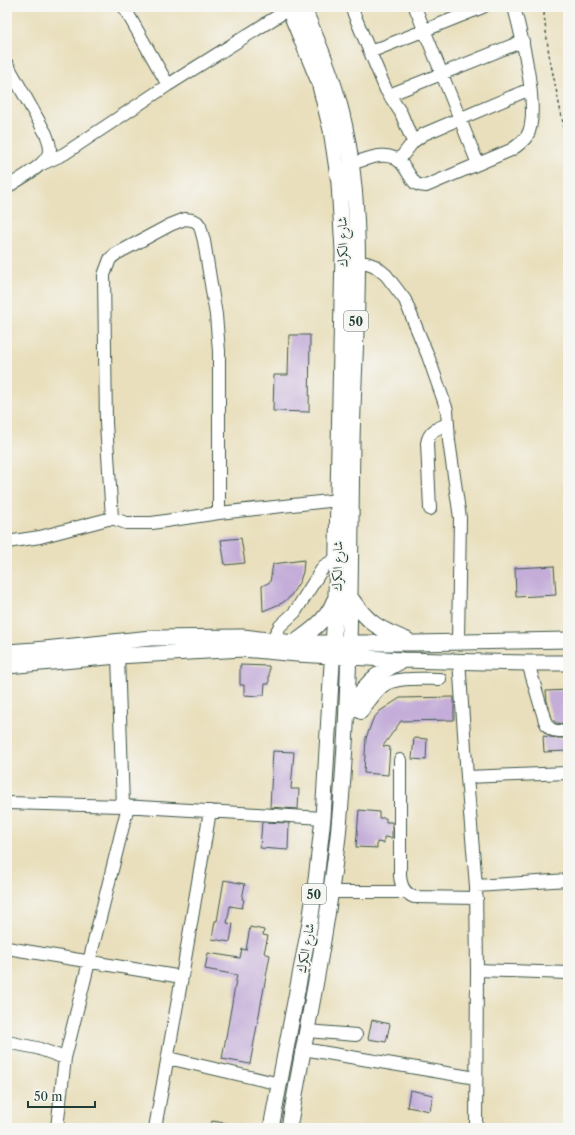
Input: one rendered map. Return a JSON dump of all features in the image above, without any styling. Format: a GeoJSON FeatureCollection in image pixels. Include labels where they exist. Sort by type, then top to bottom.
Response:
{"type":"FeatureCollection","features":[{"type":"Feature","properties":{"kind":"main road","name":"شارع الكرك"},"geometry":{"type":"LineString","coordinates":[[289,1128],[320,964],[331,892],[353,715],[349,650],[343,596],[336,559],[340,359],[357,263],[356,223],[351,164],[346,131],[326,62],[294,8]]}},
{"type":"Feature","properties":{"kind":"main road","name":"شارع الكرك"},"geometry":{"type":"LineString","coordinates":[[272,1128],[310,923],[323,818],[333,649],[343,596],[353,383],[342,219],[335,153],[319,82],[294,8]]}},
{"type":"Feature","properties":{"kind":"main road"},"geometry":{"type":"LineString","coordinates":[[295,648],[328,615],[343,596],[366,619],[375,625],[385,631],[415,643]]}},
{"type":"Feature","properties":{"kind":"main road"},"geometry":{"type":"LineString","coordinates":[[7,652],[151,638],[243,637],[272,640],[295,648],[322,669],[331,684]]}},
{"type":"Feature","properties":{"kind":"main road"},"geometry":{"type":"LineString","coordinates":[[349,650],[415,643],[458,641],[568,640]]}},
{"type":"Feature","properties":{"kind":"main road"},"geometry":{"type":"LineString","coordinates":[[7,666],[118,656],[243,649],[295,648],[349,650],[403,660],[568,663]]}},
{"type":"Feature","properties":{"kind":"main road"},"geometry":{"type":"LineString","coordinates":[[353,715],[358,695],[364,686],[378,682],[403,660]]}},
{"type":"Feature","properties":{"kind":"street"},"geometry":{"type":"LineString","coordinates":[[124,7],[168,85]]}},
{"type":"Feature","properties":{"kind":"street"},"geometry":{"type":"LineString","coordinates":[[415,7],[478,164]]}},
{"type":"Feature","properties":{"kind":"street"},"geometry":{"type":"LineString","coordinates":[[370,52],[484,7]]}},
{"type":"Feature","properties":{"kind":"street"},"geometry":{"type":"LineString","coordinates":[[351,164],[380,156],[391,157],[399,160],[414,181],[422,186],[430,185],[511,150],[521,144],[528,135],[532,125],[530,89],[523,42],[514,7]]}},
{"type":"Feature","properties":{"kind":"street"},"geometry":{"type":"LineString","coordinates":[[7,187],[42,164],[64,154],[168,85],[294,8]]}},
{"type":"Feature","properties":{"kind":"street"},"geometry":{"type":"LineString","coordinates":[[353,8],[389,95],[401,113],[413,142]]}},
{"type":"Feature","properties":{"kind":"street"},"geometry":{"type":"LineString","coordinates":[[389,95],[523,42]]}},
{"type":"Feature","properties":{"kind":"street"},"geometry":{"type":"LineString","coordinates":[[7,64],[46,134],[50,151],[42,164]]}},
{"type":"Feature","properties":{"kind":"street"},"geometry":{"type":"LineString","coordinates":[[399,160],[413,142],[424,134],[530,89]]}},
{"type":"Feature","properties":{"kind":"street"},"geometry":{"type":"LineString","coordinates":[[112,518],[106,423],[104,274],[110,259],[122,249],[170,225],[185,220],[197,222],[200,226],[204,241],[216,315],[219,350],[219,512]]}},
{"type":"Feature","properties":{"kind":"street"},"geometry":{"type":"LineString","coordinates":[[357,263],[367,263],[375,266],[386,275],[405,300],[444,398],[447,410],[460,518],[458,641]]}},
{"type":"Feature","properties":{"kind":"street"},"geometry":{"type":"LineString","coordinates":[[430,510],[428,438],[436,429],[448,424]]}},
{"type":"Feature","properties":{"kind":"street"},"geometry":{"type":"LineString","coordinates":[[7,542],[40,537],[112,518],[126,523],[152,523],[219,512],[338,500]]}},
{"type":"Feature","properties":{"kind":"street"},"geometry":{"type":"LineString","coordinates":[[272,640],[280,626],[295,612],[305,598],[324,566],[336,559]]}},
{"type":"Feature","properties":{"kind":"street"},"geometry":{"type":"LineString","coordinates":[[57,1128],[65,1058],[90,961],[126,806],[118,656]]}},
{"type":"Feature","properties":{"kind":"street"},"geometry":{"type":"LineString","coordinates":[[459,660],[476,886],[476,1128]]}},
{"type":"Feature","properties":{"kind":"street"},"geometry":{"type":"LineString","coordinates":[[528,663],[548,728],[555,731],[568,730]]}},
{"type":"Feature","properties":{"kind":"street"},"geometry":{"type":"LineString","coordinates":[[378,682],[404,679],[440,678]]}},
{"type":"Feature","properties":{"kind":"street"},"geometry":{"type":"LineString","coordinates":[[400,760],[400,876],[403,888],[409,895],[414,897],[476,898]]}},
{"type":"Feature","properties":{"kind":"street"},"geometry":{"type":"LineString","coordinates":[[467,777],[568,773]]}},
{"type":"Feature","properties":{"kind":"street"},"geometry":{"type":"LineString","coordinates":[[7,803],[126,806],[323,818]]}},
{"type":"Feature","properties":{"kind":"street"},"geometry":{"type":"LineString","coordinates":[[155,1128],[210,811]]}},
{"type":"Feature","properties":{"kind":"street"},"geometry":{"type":"LineString","coordinates":[[476,886],[568,880]]}},
{"type":"Feature","properties":{"kind":"street"},"geometry":{"type":"LineString","coordinates":[[331,892],[406,892]]}},
{"type":"Feature","properties":{"kind":"street"},"geometry":{"type":"LineString","coordinates":[[7,948],[182,977]]}},
{"type":"Feature","properties":{"kind":"street"},"geometry":{"type":"LineString","coordinates":[[477,970],[568,973]]}},
{"type":"Feature","properties":{"kind":"street"},"geometry":{"type":"LineString","coordinates":[[307,1031],[356,1035]]}},
{"type":"Feature","properties":{"kind":"street"},"geometry":{"type":"LineString","coordinates":[[7,1042],[37,1048],[65,1058]]}},
{"type":"Feature","properties":{"kind":"street"},"geometry":{"type":"LineString","coordinates":[[303,1050],[476,1078]]}},
{"type":"Feature","properties":{"kind":"street"},"geometry":{"type":"LineString","coordinates":[[168,1058],[280,1084]]}},
{"type":"Feature","properties":{"kind":"path"},"geometry":{"type":"LineString","coordinates":[[545,7],[544,15],[549,55],[568,147]]}},
{"type":"Feature","properties":{"kind":"building"},"geometry":{"type":"Polygon","coordinates":[[[289,335],[310,335],[309,412],[273,411],[274,375],[288,375],[289,335]]]}},
{"type":"Feature","properties":{"kind":"building"},"geometry":{"type":"Polygon","coordinates":[[[241,538],[245,563],[225,565],[221,540],[241,538]]]}},
{"type":"Feature","properties":{"kind":"building"},"geometry":{"type":"Polygon","coordinates":[[[304,560],[303,572],[300,581],[290,597],[282,603],[263,611],[262,586],[270,582],[273,564],[304,560]]]}},
{"type":"Feature","properties":{"kind":"building"},"geometry":{"type":"Polygon","coordinates":[[[554,566],[556,595],[516,597],[515,568],[554,566]]]}},
{"type":"Feature","properties":{"kind":"building"},"geometry":{"type":"Polygon","coordinates":[[[240,665],[269,666],[269,684],[265,684],[264,695],[244,695],[244,685],[240,685],[240,665]]]}},
{"type":"Feature","properties":{"kind":"building"},"geometry":{"type":"Polygon","coordinates":[[[568,690],[568,724],[556,723],[552,718],[546,691],[568,690]]]}},
{"type":"Feature","properties":{"kind":"building"},"geometry":{"type":"Polygon","coordinates":[[[454,697],[454,720],[401,721],[383,746],[390,747],[388,775],[364,773],[366,738],[373,719],[380,711],[400,698],[454,697]]]}},
{"type":"Feature","properties":{"kind":"building"},"geometry":{"type":"Polygon","coordinates":[[[543,736],[568,738],[568,751],[544,752],[543,736]]]}},
{"type":"Feature","properties":{"kind":"building"},"geometry":{"type":"Polygon","coordinates":[[[414,738],[427,739],[426,760],[412,759],[414,738]]]}},
{"type":"Feature","properties":{"kind":"building"},"geometry":{"type":"Polygon","coordinates":[[[273,751],[294,752],[291,789],[299,789],[298,809],[270,807],[273,751]]]}},
{"type":"Feature","properties":{"kind":"building"},"geometry":{"type":"Polygon","coordinates":[[[359,810],[379,812],[379,818],[386,818],[386,822],[392,822],[392,838],[384,837],[384,843],[377,842],[377,848],[356,847],[359,810]]]}},
{"type":"Feature","properties":{"kind":"building"},"geometry":{"type":"Polygon","coordinates":[[[262,822],[289,823],[288,850],[260,848],[262,822]]]}},
{"type":"Feature","properties":{"kind":"building"},"geometry":{"type":"Polygon","coordinates":[[[224,880],[245,884],[242,908],[230,906],[227,923],[233,924],[230,942],[212,939],[215,921],[217,921],[224,880]]]}},
{"type":"Feature","properties":{"kind":"building"},"geometry":{"type":"Polygon","coordinates":[[[250,927],[264,930],[263,935],[268,936],[264,953],[270,955],[250,1064],[222,1059],[237,975],[205,969],[208,953],[240,958],[242,949],[246,950],[250,927]]]}},
{"type":"Feature","properties":{"kind":"building"},"geometry":{"type":"Polygon","coordinates":[[[372,1020],[390,1024],[386,1042],[368,1039],[372,1020]]]}},
{"type":"Feature","properties":{"kind":"building"},"geometry":{"type":"Polygon","coordinates":[[[410,1090],[433,1095],[430,1111],[407,1107],[410,1090]]]}},
{"type":"Feature","properties":{"kind":"building"},"geometry":{"type":"Polygon","coordinates":[[[212,1121],[232,1124],[231,1128],[210,1128],[212,1121]]]}}]}
